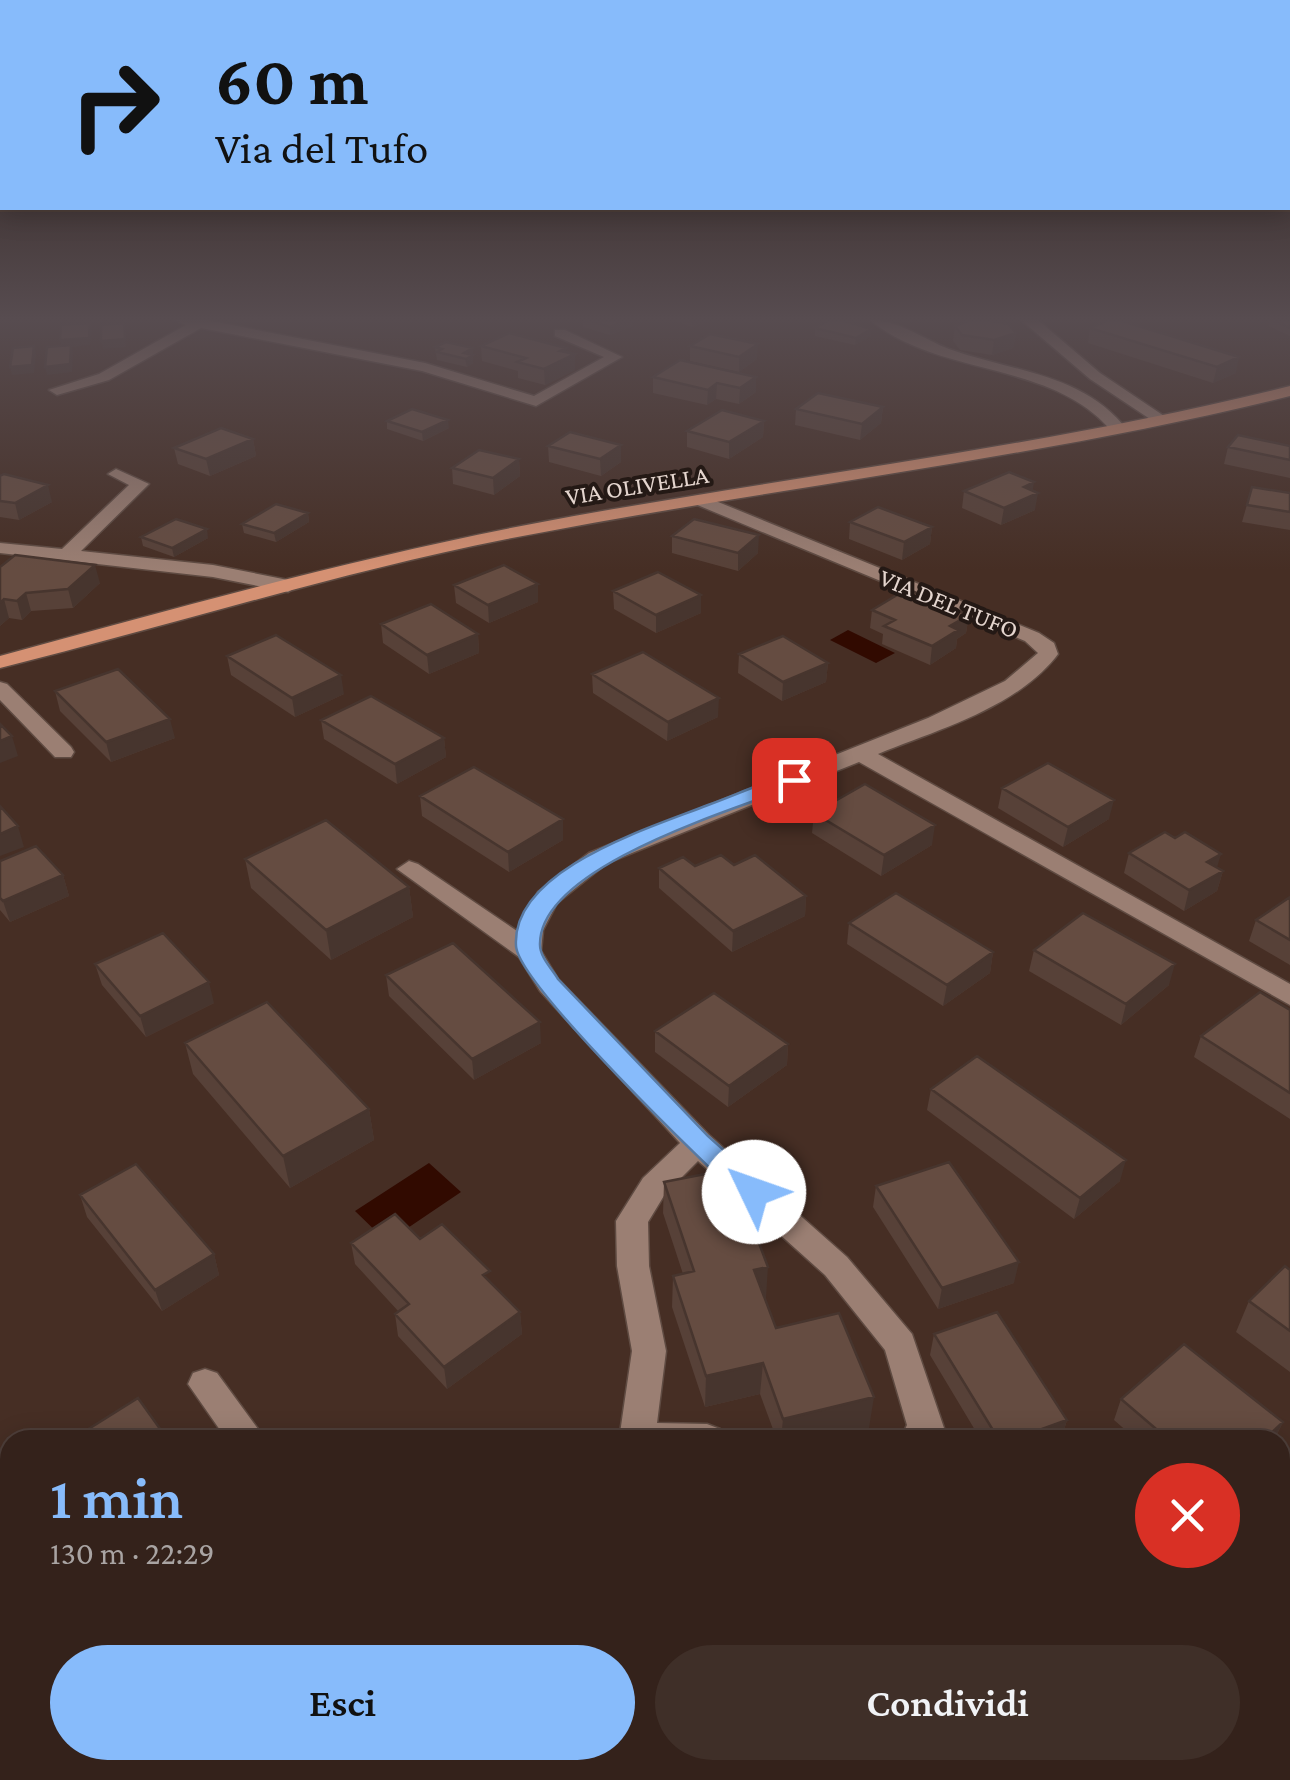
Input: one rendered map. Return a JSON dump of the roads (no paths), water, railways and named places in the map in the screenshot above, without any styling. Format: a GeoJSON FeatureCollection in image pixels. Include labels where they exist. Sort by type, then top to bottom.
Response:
{"type":"FeatureCollection","features":[{"type":"Feature","properties":{"kind":"main road","name":"VIA OLIVELLA"},"geometry":{"type":"LineString","coordinates":[[0,662],[288,586],[521,531],[1120,431],[1241,403]]}},
{"type":"Feature","properties":{"kind":"street"},"geometry":{"type":"LineString","coordinates":[[1092,403],[1110,416],[1120,431]]}},
{"type":"Feature","properties":{"kind":"street"},"geometry":{"type":"LineString","coordinates":[[1136,403],[1165,422]]}},
{"type":"Feature","properties":{"kind":"street"},"geometry":{"type":"LineString","coordinates":[[65,557],[140,484],[116,474]]}},
{"type":"Feature","properties":{"kind":"street","name":"VIA DEL TUFO"},"geometry":{"type":"LineString","coordinates":[[528,950],[530,930],[547,898],[565,880],[598,858],[860,754],[985,699],[1038,666],[1048,654],[1048,647],[1032,637],[701,500]]}},
{"type":"Feature","properties":{"kind":"street"},"geometry":{"type":"LineString","coordinates":[[0,548],[214,570],[288,586]]}},
{"type":"Feature","properties":{"kind":"street"},"geometry":{"type":"LineString","coordinates":[[0,688],[63,752]]}},
{"type":"Feature","properties":{"kind":"street"},"geometry":{"type":"LineString","coordinates":[[860,754],[1290,996]]}},
{"type":"Feature","properties":{"kind":"street"},"geometry":{"type":"LineString","coordinates":[[409,870],[528,950],[550,985],[698,1143],[836,1266],[900,1344],[925,1430]]}},
{"type":"Feature","properties":{"kind":"street"},"geometry":{"type":"LineString","coordinates":[[638,1430],[649,1351],[634,1266],[632,1221],[654,1186],[698,1143]]}},
{"type":"Feature","properties":{"kind":"street"},"geometry":{"type":"LineString","coordinates":[[205,1384],[240,1430]]}}]}
